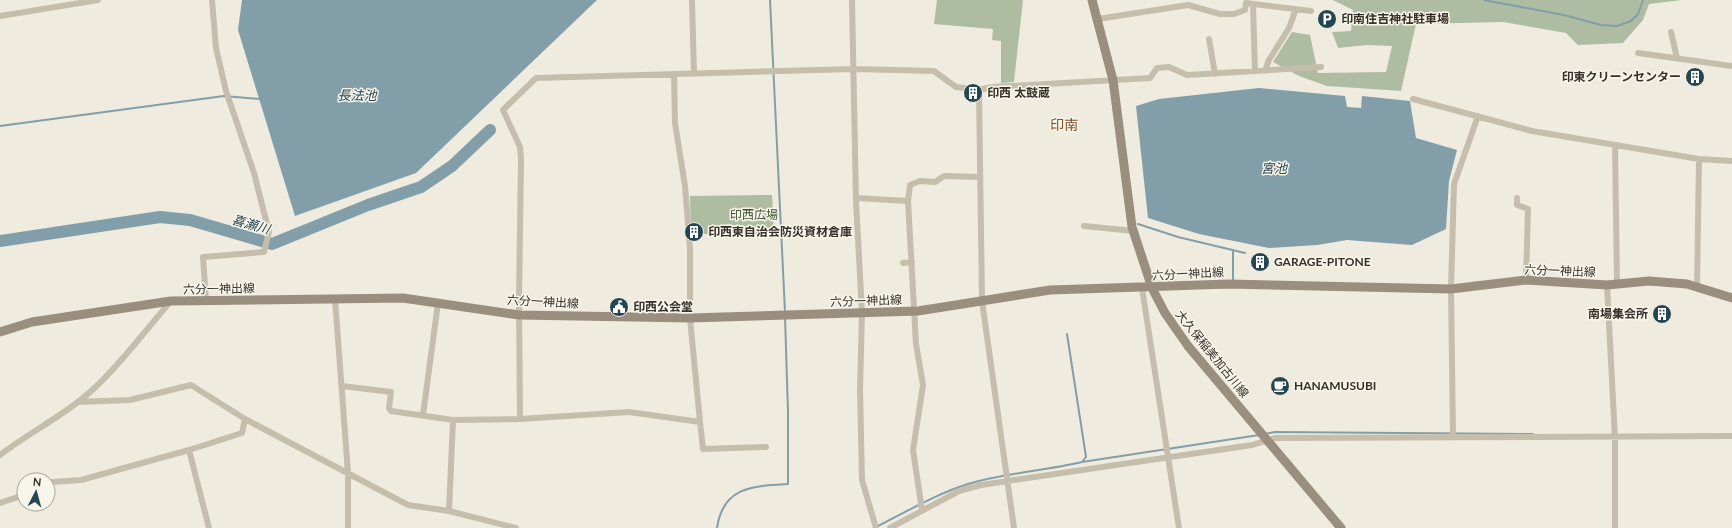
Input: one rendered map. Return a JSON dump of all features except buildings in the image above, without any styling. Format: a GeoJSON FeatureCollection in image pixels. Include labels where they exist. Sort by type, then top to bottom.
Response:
{"type":"FeatureCollection","features":[{"type":"Feature","properties":{"kind":"main road","name":"大久保稲美加古川線"},"geometry":{"type":"LineString","coordinates":[[1092,0],[1113,80],[1134,231],[1152,288],[1164,314],[1188,346],[1341,528]]}},
{"type":"Feature","properties":{"kind":"main road","name":"六分一神出線"},"geometry":{"type":"LineString","coordinates":[[0,332],[32,322],[171,301],[403,298],[519,315],[690,318],[915,311],[982,302],[1050,290],[1152,288],[1229,284],[1452,289],[1526,280],[1607,285],[1649,281],[1687,284],[1732,298]]}},
{"type":"Feature","properties":{"kind":"street"},"geometry":{"type":"LineString","coordinates":[[58,0],[59,7]]}},
{"type":"Feature","properties":{"kind":"street"},"geometry":{"type":"LineString","coordinates":[[0,16],[98,0]]}},
{"type":"Feature","properties":{"kind":"street"},"geometry":{"type":"LineString","coordinates":[[206,301],[203,257],[264,252],[269,232],[254,173],[226,91],[216,48],[212,0]]}},
{"type":"Feature","properties":{"kind":"street"},"geometry":{"type":"LineString","coordinates":[[692,0],[694,74]]}},
{"type":"Feature","properties":{"kind":"street"},"geometry":{"type":"LineString","coordinates":[[852,0],[856,198],[862,313],[860,389],[862,480],[876,528]]}},
{"type":"Feature","properties":{"kind":"street"},"geometry":{"type":"LineString","coordinates":[[1098,19],[1188,5],[1220,14],[1234,14],[1246,10],[1246,3],[1311,11]]}},
{"type":"Feature","properties":{"kind":"street"},"geometry":{"type":"LineString","coordinates":[[1253,4],[1255,71]]}},
{"type":"Feature","properties":{"kind":"street"},"geometry":{"type":"LineString","coordinates":[[1265,70],[1269,60],[1289,28],[1296,9]]}},
{"type":"Feature","properties":{"kind":"street"},"geometry":{"type":"LineString","coordinates":[[1671,32],[1676,58]]}},
{"type":"Feature","properties":{"kind":"street"},"geometry":{"type":"LineString","coordinates":[[1209,39],[1215,74]]}},
{"type":"Feature","properties":{"kind":"street"},"geometry":{"type":"LineString","coordinates":[[1638,53],[1732,66]]}},
{"type":"Feature","properties":{"kind":"street"},"geometry":{"type":"LineString","coordinates":[[520,418],[519,315],[522,159],[520,148],[503,110],[536,78],[854,69],[934,71],[956,87],[979,90],[992,87],[1150,78],[1156,68],[1169,67],[1187,75],[1321,67]]}},
{"type":"Feature","properties":{"kind":"street"},"geometry":{"type":"LineString","coordinates":[[674,74],[675,123],[685,186],[690,248],[690,318],[703,449],[766,447]]}},
{"type":"Feature","properties":{"kind":"street"},"geometry":{"type":"LineString","coordinates":[[979,90],[982,302],[1014,528]]}},
{"type":"Feature","properties":{"kind":"street"},"geometry":{"type":"LineString","coordinates":[[1413,98],[1532,130],[1699,159],[1732,161]]}},
{"type":"Feature","properties":{"kind":"street"},"geometry":{"type":"LineString","coordinates":[[1453,437],[1452,289],[1454,184],[1478,116]]}},
{"type":"Feature","properties":{"kind":"street"},"geometry":{"type":"LineString","coordinates":[[1615,144],[1617,284]]}},
{"type":"Feature","properties":{"kind":"street"},"geometry":{"type":"LineString","coordinates":[[1697,287],[1699,159]]}},
{"type":"Feature","properties":{"kind":"street"},"geometry":{"type":"LineString","coordinates":[[922,510],[913,450],[922,385],[916,344],[908,201],[910,185],[920,181],[935,182],[944,176],[980,177]]}},
{"type":"Feature","properties":{"kind":"street"},"geometry":{"type":"LineString","coordinates":[[856,198],[908,201]]}},
{"type":"Feature","properties":{"kind":"street"},"geometry":{"type":"LineString","coordinates":[[1517,198],[1517,205],[1528,209],[1526,280]]}},
{"type":"Feature","properties":{"kind":"street"},"geometry":{"type":"LineString","coordinates":[[1084,226],[1134,231]]}},
{"type":"Feature","properties":{"kind":"street"},"geometry":{"type":"LineString","coordinates":[[903,263],[912,262]]}},
{"type":"Feature","properties":{"kind":"street"},"geometry":{"type":"LineString","coordinates":[[1607,285],[1615,438],[1615,528]]}},
{"type":"Feature","properties":{"kind":"street"},"geometry":{"type":"LineString","coordinates":[[1142,288],[1179,528]]}},
{"type":"Feature","properties":{"kind":"street"},"geometry":{"type":"LineString","coordinates":[[335,299],[348,473],[348,528]]}},
{"type":"Feature","properties":{"kind":"street"},"geometry":{"type":"LineString","coordinates":[[0,455],[78,402],[104,378],[171,301]]}},
{"type":"Feature","properties":{"kind":"street"},"geometry":{"type":"LineString","coordinates":[[423,415],[438,303]]}},
{"type":"Feature","properties":{"kind":"street"},"geometry":{"type":"LineString","coordinates":[[78,402],[130,400],[191,385],[245,419],[408,505],[449,511],[516,528]]}},
{"type":"Feature","properties":{"kind":"street"},"geometry":{"type":"LineString","coordinates":[[342,386],[391,392],[389,408],[391,411],[453,420],[629,412],[700,422]]}},
{"type":"Feature","properties":{"kind":"street"},"geometry":{"type":"LineString","coordinates":[[56,482],[81,480],[189,450],[242,433],[245,419]]}},
{"type":"Feature","properties":{"kind":"street"},"geometry":{"type":"LineString","coordinates":[[449,511],[453,420]]}},
{"type":"Feature","properties":{"kind":"street"},"geometry":{"type":"LineString","coordinates":[[890,528],[959,491],[1008,480],[1252,445],[1267,440],[1453,437],[1615,438],[1732,436]]}},
{"type":"Feature","properties":{"kind":"street"},"geometry":{"type":"LineString","coordinates":[[189,450],[209,528]]}},
{"type":"Feature","properties":{"kind":"street"},"geometry":{"type":"LineString","coordinates":[[0,503],[16,497]]}},
{"type":"Feature","properties":{"kind":"green space"},"geometry":{"type":"Polygon","coordinates":[[[937,0],[1023,0],[1014,82],[1001,83],[1001,41],[992,40],[993,29],[934,24],[937,0]]]}},
{"type":"Feature","properties":{"kind":"green space"},"geometry":{"type":"Polygon","coordinates":[[[1333,0],[1682,0],[1649,4],[1643,20],[1623,43],[1578,45],[1566,33],[1503,22],[1416,24],[1401,91],[1327,86],[1299,76],[1273,62],[1292,32],[1310,35],[1318,73],[1386,72],[1392,46],[1367,45],[1338,48],[1332,32],[1351,31],[1353,10],[1333,0]]]}},
{"type":"Feature","properties":{"kind":"green space","name":"印西広場"},"geometry":{"type":"Polygon","coordinates":[[[772,195],[774,234],[691,234],[690,196],[772,195]]]}},
{"type":"Feature","properties":{"kind":"water","name":"長法池"},"geometry":{"type":"Polygon","coordinates":[[[242,0],[597,0],[416,173],[295,216],[238,30],[242,0]]]}},
{"type":"Feature","properties":{"kind":"water","name":"宮池"},"geometry":{"type":"Polygon","coordinates":[[[1259,88],[1345,96],[1347,107],[1361,108],[1362,96],[1410,101],[1416,138],[1457,150],[1449,181],[1446,229],[1412,245],[1347,240],[1317,245],[1269,248],[1199,234],[1148,218],[1136,106],[1159,99],[1259,88]]]}},
{"type":"Feature","properties":{"kind":"waterway"},"geometry":{"type":"LineString","coordinates":[[770,0],[785,312]]}},
{"type":"Feature","properties":{"kind":"waterway"},"geometry":{"type":"LineString","coordinates":[[1484,0],[1564,15],[1601,25],[1617,26],[1631,21],[1638,14],[1643,0]]}},
{"type":"Feature","properties":{"kind":"waterway"},"geometry":{"type":"LineString","coordinates":[[0,126],[224,96],[260,99]]}},
{"type":"Feature","properties":{"kind":"waterway","name":"喜瀬川"},"geometry":{"type":"LineString","coordinates":[[0,241],[160,217],[190,220],[272,244],[368,205],[421,187],[452,166],[490,130]]}},
{"type":"Feature","properties":{"kind":"waterway"},"geometry":{"type":"LineString","coordinates":[[1138,224],[1178,237],[1245,253]]}},
{"type":"Feature","properties":{"kind":"waterway"},"geometry":{"type":"LineString","coordinates":[[1233,250],[1233,281]]}},
{"type":"Feature","properties":{"kind":"waterway"},"geometry":{"type":"LineString","coordinates":[[717,528],[720,514],[733,496],[752,488],[788,484],[788,412],[785,317]]}},
{"type":"Feature","properties":{"kind":"waterway"},"geometry":{"type":"LineString","coordinates":[[876,527],[933,498],[968,484],[996,477],[1082,462],[1086,457],[1067,334]]}},
{"type":"Feature","properties":{"kind":"waterway"},"geometry":{"type":"LineString","coordinates":[[1265,434],[1275,432],[1533,434]]}},
{"type":"Feature","properties":{"kind":"waterway"},"geometry":{"type":"LineString","coordinates":[[1082,462],[1259,435]]}},
{"type":"Feature","properties":{"kind":"place","name":"印南住吉神社駐車場"},"geometry":{"type":"Point","coordinates":[1327,19]}},
{"type":"Feature","properties":{"kind":"place","name":"印東クリーンセンター"},"geometry":{"type":"Point","coordinates":[1695,77]}},
{"type":"Feature","properties":{"kind":"place","name":"印西 太鼓蔵"},"geometry":{"type":"Point","coordinates":[973,93]}},
{"type":"Feature","properties":{"kind":"place","name":"印西東自治会防災資材倉庫"},"geometry":{"type":"Point","coordinates":[694,232]}},
{"type":"Feature","properties":{"kind":"place","name":"GARAGE-PITONE"},"geometry":{"type":"Point","coordinates":[1260,262]}},
{"type":"Feature","properties":{"kind":"place","name":"印西公会堂"},"geometry":{"type":"Point","coordinates":[619,307]}},
{"type":"Feature","properties":{"kind":"place","name":"南場集会所"},"geometry":{"type":"Point","coordinates":[1662,314]}},
{"type":"Feature","properties":{"kind":"place","name":"HANAMUSUBI"},"geometry":{"type":"Point","coordinates":[1280,386]}},
{"type":"Feature","properties":{"kind":"district","name":"印南"},"geometry":{"type":"Point","coordinates":[1064,125]}}]}
